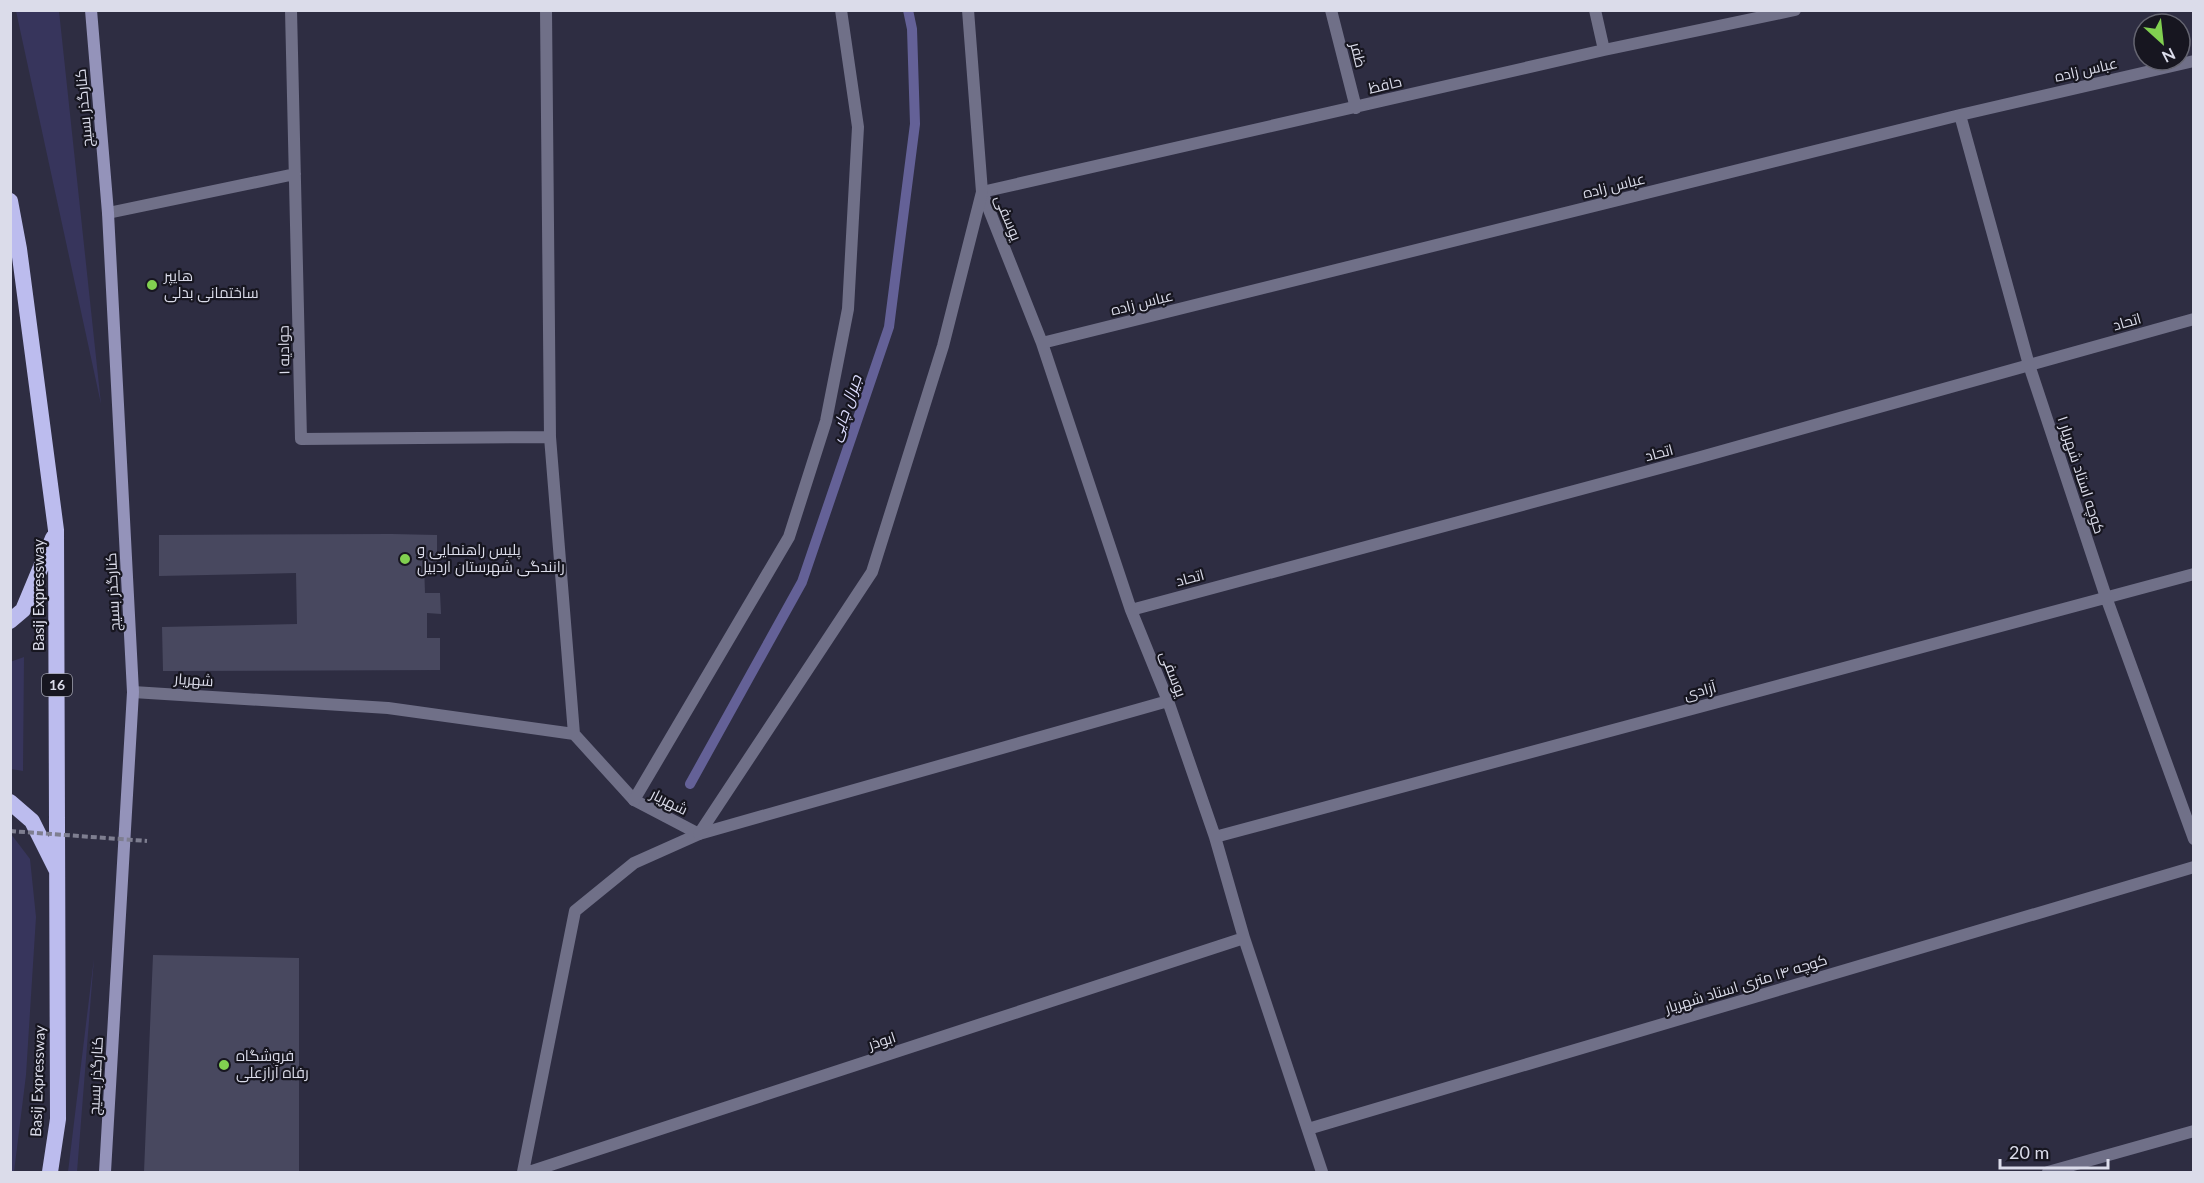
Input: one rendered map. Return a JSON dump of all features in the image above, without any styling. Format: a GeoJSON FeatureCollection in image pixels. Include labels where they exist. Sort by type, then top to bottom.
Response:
{"type":"FeatureCollection","features":[{"type":"Feature","properties":{"kind":"highway","name":"Basij Expressway"},"geometry":{"type":"LineString","coordinates":[[10,201],[21,260],[56,530],[58,1119],[50,1173]]}},
{"type":"Feature","properties":{"kind":"highway"},"geometry":{"type":"LineString","coordinates":[[10,621],[23,610],[56,530]]}},
{"type":"Feature","properties":{"kind":"highway"},"geometry":{"type":"LineString","coordinates":[[10,802],[32,821],[57,872]]}},
{"type":"Feature","properties":{"kind":"main road","name":"کنارگذر بسیج"},"geometry":{"type":"LineString","coordinates":[[91,10],[108,213],[133,692],[105,1173]]}},
{"type":"Feature","properties":{"kind":"street","name":"جوادیه ۱"},"geometry":{"type":"LineString","coordinates":[[291,10],[301,439],[550,437]]}},
{"type":"Feature","properties":{"kind":"street"},"geometry":{"type":"LineString","coordinates":[[546,10],[550,437],[574,734]]}},
{"type":"Feature","properties":{"kind":"street"},"geometry":{"type":"LineString","coordinates":[[634,800],[789,537],[826,421],[848,309],[858,127],[841,10]]}},
{"type":"Feature","properties":{"kind":"street"},"geometry":{"type":"LineString","coordinates":[[699,834],[872,572],[943,346],[982,192],[968,10]]}},
{"type":"Feature","properties":{"kind":"street","name":"ظفر"},"geometry":{"type":"LineString","coordinates":[[1331,10],[1356,108]]}},
{"type":"Feature","properties":{"kind":"street"},"geometry":{"type":"LineString","coordinates":[[1594,10],[1604,50]]}},
{"type":"Feature","properties":{"kind":"street","name":"حافظ"},"geometry":{"type":"LineString","coordinates":[[982,192],[1604,50],[1795,10]]}},
{"type":"Feature","properties":{"kind":"street","name":"عباس زاده"},"geometry":{"type":"LineString","coordinates":[[1042,343],[1960,115],[2193,61]]}},
{"type":"Feature","properties":{"kind":"street","name":"کوچه استاد شهریار ۱"},"geometry":{"type":"LineString","coordinates":[[1960,115],[2029,365],[2106,597],[2193,839]]}},
{"type":"Feature","properties":{"kind":"street"},"geometry":{"type":"LineString","coordinates":[[108,213],[295,174]]}},
{"type":"Feature","properties":{"kind":"street","name":"یوسفی"},"geometry":{"type":"LineString","coordinates":[[982,192],[1042,343],[1131,610],[1168,701],[1215,837],[1244,938],[1322,1173]]}},
{"type":"Feature","properties":{"kind":"street","name":"اتحاد"},"geometry":{"type":"LineString","coordinates":[[1131,610],[1686,461],[2193,318]]}},
{"type":"Feature","properties":{"kind":"street","name":"آزادی"},"geometry":{"type":"LineString","coordinates":[[1215,837],[2193,574]]}},
{"type":"Feature","properties":{"kind":"street","name":"شهریار"},"geometry":{"type":"LineString","coordinates":[[133,692],[388,708],[574,734],[634,800],[699,834]]}},
{"type":"Feature","properties":{"kind":"street"},"geometry":{"type":"LineString","coordinates":[[523,1173],[575,911],[634,863],[699,834],[1168,701]]}},
{"type":"Feature","properties":{"kind":"street","name":"کوچه ۱۴ متری استاد شهریار"},"geometry":{"type":"LineString","coordinates":[[1308,1129],[2193,867]]}},
{"type":"Feature","properties":{"kind":"street","name":"ابوذر"},"geometry":{"type":"LineString","coordinates":[[529,1173],[1244,938]]}},
{"type":"Feature","properties":{"kind":"street"},"geometry":{"type":"LineString","coordinates":[[2048,1173],[2193,1131]]}},
{"type":"Feature","properties":{"kind":"path"},"geometry":{"type":"LineString","coordinates":[[10,831],[147,842]]}},
{"type":"Feature","properties":{"kind":"shaded area"},"geometry":{"type":"Polygon","coordinates":[[[16,11],[59,11],[101,404],[16,11]]]}},
{"type":"Feature","properties":{"kind":"shaded area"},"geometry":{"type":"Polygon","coordinates":[[[24,657],[23,771],[11,769],[10,662],[24,657]]]}},
{"type":"Feature","properties":{"kind":"shaded area"},"geometry":{"type":"Polygon","coordinates":[[[11,834],[30,859],[36,917],[26,1075],[14,1172],[10,1172],[11,834]]]}},
{"type":"Feature","properties":{"kind":"shaded area"},"geometry":{"type":"Polygon","coordinates":[[[94,958],[77,1172],[68,1172],[94,958]]]}},
{"type":"Feature","properties":{"kind":"building"},"geometry":{"type":"Polygon","coordinates":[[[159,535],[437,535],[437,565],[424,564],[425,593],[440,593],[441,614],[427,613],[427,638],[440,638],[440,670],[163,671],[162,627],[297,624],[296,573],[159,576],[159,535]]]}},
{"type":"Feature","properties":{"kind":"building","name":"فروشگاه رفاه آرازعلی"},"geometry":{"type":"Polygon","coordinates":[[[153,955],[299,958],[299,1172],[144,1172],[153,955]]]}},
{"type":"Feature","properties":{"kind":"waterway","name":"جیرال چایی"},"geometry":{"type":"LineString","coordinates":[[690,784],[802,582],[889,327],[915,124],[912,29],[908,10]]}},
{"type":"Feature","properties":{"kind":"place","name":"هایپر ساختمانی بدلی"},"geometry":{"type":"Point","coordinates":[152,285]}},
{"type":"Feature","properties":{"kind":"place","name":"پلیس راهنمایی و رانندگی شهرستان اردبیل"},"geometry":{"type":"Point","coordinates":[405,559]}},
{"type":"Feature","properties":{"kind":"place","name":"فروشگاه رفاه آرازعلی"},"geometry":{"type":"Point","coordinates":[224,1065]}}]}
